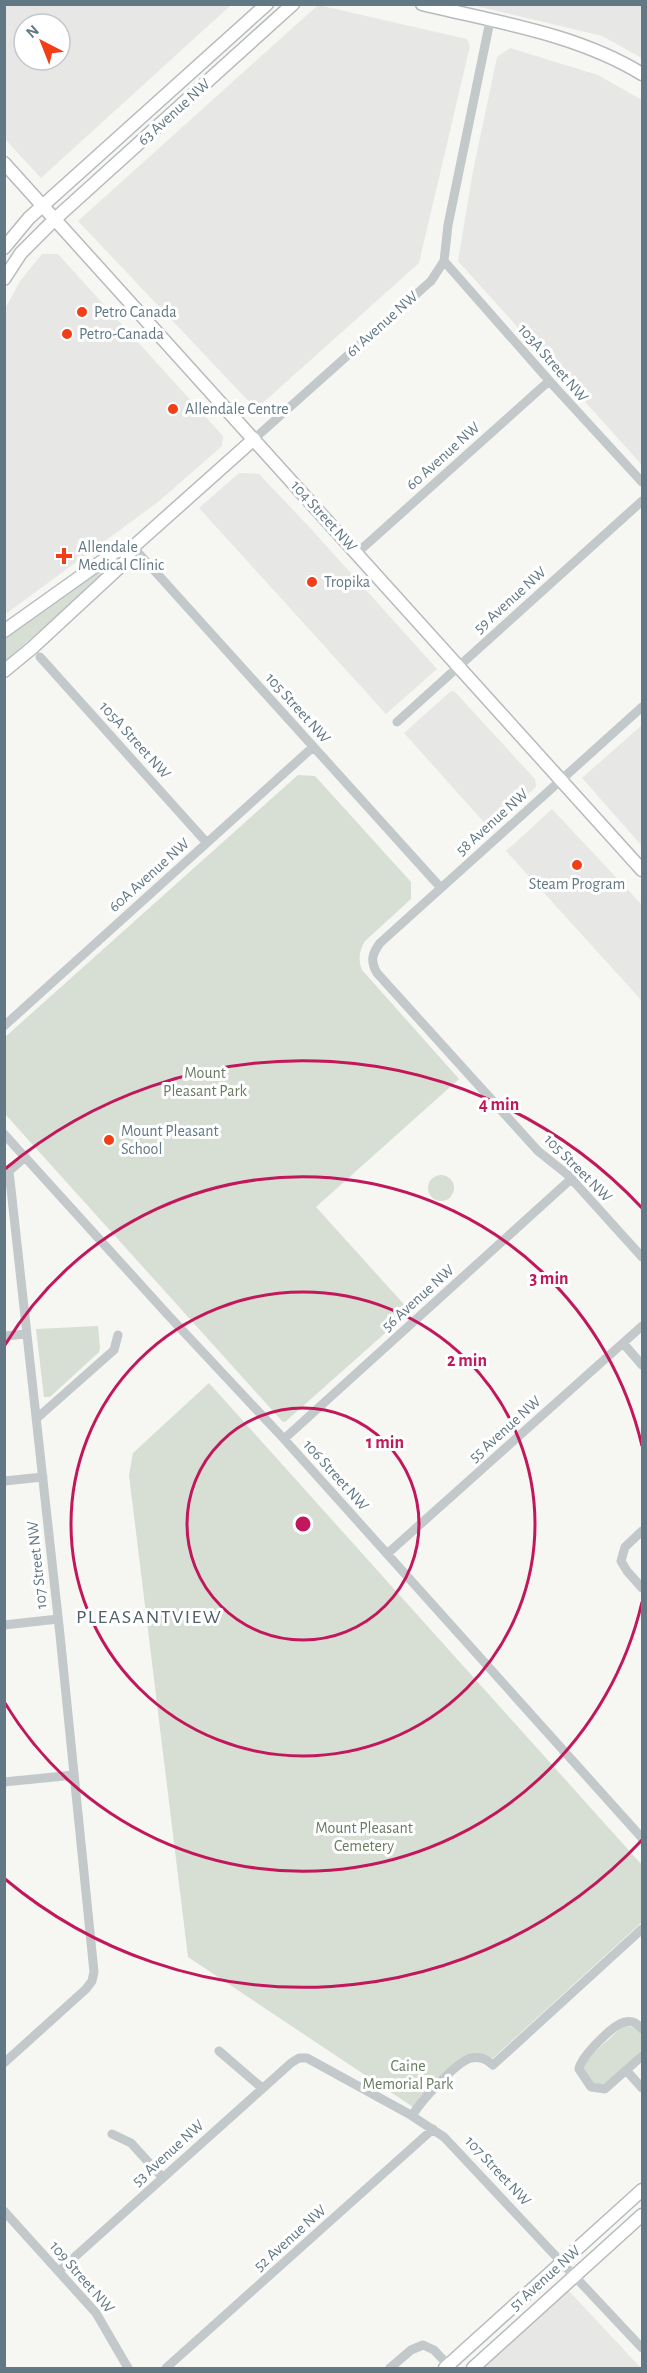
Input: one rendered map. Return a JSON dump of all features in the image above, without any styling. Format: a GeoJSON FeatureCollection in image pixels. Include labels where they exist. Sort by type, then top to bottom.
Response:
{"type":"FeatureCollection","features":[{"type":"Feature","properties":{"kind":"main road","name":"63 Avenue NW"},"geometry":{"type":"LineString","coordinates":[[4,248],[29,218],[267,4]]}},
{"type":"Feature","properties":{"kind":"main road","name":"63 Avenue NW"},"geometry":{"type":"LineString","coordinates":[[4,279],[21,253],[55,219],[293,4]]}},
{"type":"Feature","properties":{"kind":"main road"},"geometry":{"type":"LineString","coordinates":[[422,4],[577,43],[607,55],[642,74]]}},
{"type":"Feature","properties":{"kind":"main road","name":"104 Street NW"},"geometry":{"type":"LineString","coordinates":[[4,163],[642,870]]}},
{"type":"Feature","properties":{"kind":"main road","name":"61 Avenue NW"},"geometry":{"type":"LineString","coordinates":[[4,671],[32,648],[124,562],[133,547],[254,439]]}},
{"type":"Feature","properties":{"kind":"main road","name":"61 Avenue NW"},"geometry":{"type":"LineString","coordinates":[[4,631],[115,552],[133,547]]}},
{"type":"Feature","properties":{"kind":"main road"},"geometry":{"type":"LineString","coordinates":[[4,620],[20,620]]}},
{"type":"Feature","properties":{"kind":"main road","name":"51 Avenue NW"},"geometry":{"type":"LineString","coordinates":[[448,2367],[642,2190]]}},
{"type":"Feature","properties":{"kind":"main road","name":"51 Avenue NW"},"geometry":{"type":"LineString","coordinates":[[473,2368],[642,2215]]}},
{"type":"Feature","properties":{"kind":"street","name":"61 Avenue NW"},"geometry":{"type":"LineString","coordinates":[[254,439],[431,281],[444,261],[448,225],[490,21]]}},
{"type":"Feature","properties":{"kind":"street","name":"103A Street NW"},"geometry":{"type":"LineString","coordinates":[[444,261],[549,381],[642,482]]}},
{"type":"Feature","properties":{"kind":"street","name":"60 Avenue NW"},"geometry":{"type":"LineString","coordinates":[[357,553],[549,381]]}},
{"type":"Feature","properties":{"kind":"street","name":"59 Avenue NW"},"geometry":{"type":"LineString","coordinates":[[397,722],[642,501]]}},
{"type":"Feature","properties":{"kind":"street","name":"105 Street NW"},"geometry":{"type":"LineString","coordinates":[[133,547],[441,888]]}},
{"type":"Feature","properties":{"kind":"street","name":"105A Street NW"},"geometry":{"type":"LineString","coordinates":[[40,657],[207,843]]}},
{"type":"Feature","properties":{"kind":"street","name":"58 Avenue NW"},"geometry":{"type":"LineString","coordinates":[[373,965],[373,955],[380,943],[642,707]]}},
{"type":"Feature","properties":{"kind":"street","name":"60A Avenue NW"},"geometry":{"type":"LineString","coordinates":[[4,1026],[313,747]]}},
{"type":"Feature","properties":{"kind":"street","name":"105 Street NW"},"geometry":{"type":"LineString","coordinates":[[373,965],[377,973],[538,1151],[571,1179],[642,1257]]}},
{"type":"Feature","properties":{"kind":"street","name":"106 Street NW"},"geometry":{"type":"LineString","coordinates":[[4,1134],[284,1439],[642,1838]]}},
{"type":"Feature","properties":{"kind":"street","name":"107 Street NW"},"geometry":{"type":"LineString","coordinates":[[4,2063],[87,1989],[93,1977],[58,1619],[9,1171],[25,1157]]}},
{"type":"Feature","properties":{"kind":"street","name":"56 Avenue NW"},"geometry":{"type":"LineString","coordinates":[[284,1439],[571,1179]]}},
{"type":"Feature","properties":{"kind":"street","name":"55 Avenue NW"},"geometry":{"type":"LineString","coordinates":[[387,1554],[642,1326]]}},
{"type":"Feature","properties":{"kind":"street"},"geometry":{"type":"LineString","coordinates":[[4,1336],[26,1334]]}},
{"type":"Feature","properties":{"kind":"street"},"geometry":{"type":"LineString","coordinates":[[36,1419],[114,1350],[118,1335]]}},
{"type":"Feature","properties":{"kind":"street"},"geometry":{"type":"LineString","coordinates":[[623,1344],[642,1365]]}},
{"type":"Feature","properties":{"kind":"street"},"geometry":{"type":"LineString","coordinates":[[4,1481],[43,1476]]}},
{"type":"Feature","properties":{"kind":"street"},"geometry":{"type":"LineString","coordinates":[[642,1530],[625,1547],[621,1561],[642,1588]]}},
{"type":"Feature","properties":{"kind":"street"},"geometry":{"type":"LineString","coordinates":[[4,1624],[58,1619]]}},
{"type":"Feature","properties":{"kind":"street"},"geometry":{"type":"LineString","coordinates":[[4,1782],[74,1775]]}},
{"type":"Feature","properties":{"kind":"street"},"geometry":{"type":"LineString","coordinates":[[412,2116],[426,2097],[467,2059],[480,2057],[492,2065],[642,1929]]}},
{"type":"Feature","properties":{"kind":"street"},"geometry":{"type":"LineString","coordinates":[[642,2028],[633,2022],[618,2025],[584,2056],[579,2070],[591,2087],[598,2090],[605,2089],[642,2056]]}},
{"type":"Feature","properties":{"kind":"street"},"geometry":{"type":"LineString","coordinates":[[219,2051],[262,2088]]}},
{"type":"Feature","properties":{"kind":"street","name":"107 Street NW"},"geometry":{"type":"LineString","coordinates":[[299,2058],[316,2062],[433,2129],[456,2149],[642,2348]]}},
{"type":"Feature","properties":{"kind":"street","name":"53 Avenue NW"},"geometry":{"type":"LineString","coordinates":[[59,2271],[262,2088],[299,2058]]}},
{"type":"Feature","properties":{"kind":"street"},"geometry":{"type":"LineString","coordinates":[[626,2070],[642,2088]]}},
{"type":"Feature","properties":{"kind":"street","name":"52 Avenue NW"},"geometry":{"type":"LineString","coordinates":[[166,2368],[433,2129]]}},
{"type":"Feature","properties":{"kind":"street"},"geometry":{"type":"LineString","coordinates":[[112,2134],[131,2144],[163,2178]]}},
{"type":"Feature","properties":{"kind":"street","name":"109 Street NW"},"geometry":{"type":"LineString","coordinates":[[4,2211],[96,2313],[128,2368]]}},
{"type":"Feature","properties":{"kind":"street","name":"51 Avenue NW"},"geometry":{"type":"LineString","coordinates":[[390,2368],[415,2347],[423,2345],[434,2350],[448,2367]]}},
{"type":"Feature","properties":{"kind":"shaded area"},"geometry":{"type":"Polygon","coordinates":[[[5,4],[231,4],[231,5],[41,178],[5,139],[5,4]]]}},
{"type":"Feature","properties":{"kind":"shaded area"},"geometry":{"type":"Polygon","coordinates":[[[318,5],[467,39],[470,46],[419,263],[256,409],[78,221],[318,5]]]}},
{"type":"Feature","properties":{"kind":"shaded area"},"geometry":{"type":"Polygon","coordinates":[[[472,5],[642,5],[642,58],[602,36],[472,5]]]}},
{"type":"Feature","properties":{"kind":"shaded area"},"geometry":{"type":"Polygon","coordinates":[[[510,48],[598,75],[642,100],[642,465],[458,261],[473,171],[497,57],[510,48]]]}},
{"type":"Feature","properties":{"kind":"shaded area","name":"Allendale Centre"},"geometry":{"type":"Polygon","coordinates":[[[42,254],[58,254],[223,436],[222,446],[158,502],[7,613],[5,612],[5,309],[20,281],[42,254]]]}},
{"type":"Feature","properties":{"kind":"shaded area"},"geometry":{"type":"Polygon","coordinates":[[[239,473],[259,474],[437,669],[386,714],[199,508],[239,473]]]}},
{"type":"Feature","properties":{"kind":"shaded area"},"geometry":{"type":"Polygon","coordinates":[[[451,691],[455,692],[535,779],[536,787],[489,828],[404,733],[451,691]]]}},
{"type":"Feature","properties":{"kind":"shaded area"},"geometry":{"type":"Polygon","coordinates":[[[642,725],[642,846],[582,778],[642,725]]]}},
{"type":"Feature","properties":{"kind":"shaded area"},"geometry":{"type":"Polygon","coordinates":[[[552,809],[642,905],[642,1001],[506,851],[552,809]]]}},
{"type":"Feature","properties":{"kind":"shaded area"},"geometry":{"type":"Polygon","coordinates":[[[568,2290],[641,2368],[483,2368],[568,2290]]]}},
{"type":"Feature","properties":{"kind":"green space"},"geometry":{"type":"Polygon","coordinates":[[[112,561],[113,567],[5,661],[4,639],[112,561]]]}},
{"type":"Feature","properties":{"kind":"green space","name":"Mount Pleasant Park"},"geometry":{"type":"Polygon","coordinates":[[[298,775],[315,776],[411,882],[411,899],[365,941],[361,948],[361,966],[362,970],[459,1079],[316,1207],[410,1311],[285,1422],[5,1114],[4,1038],[298,775]]]}},
{"type":"Feature","properties":{"kind":"green space"},"geometry":{"type":"Polygon","coordinates":[[[441,1175],[450,1179],[454,1188],[450,1197],[441,1201],[432,1197],[428,1188],[432,1179],[441,1175]]]}},
{"type":"Feature","properties":{"kind":"green space"},"geometry":{"type":"Polygon","coordinates":[[[98,1326],[99,1352],[50,1397],[44,1397],[36,1329],[98,1326]]]}},
{"type":"Feature","properties":{"kind":"green space","name":"Mount Pleasant Cemetery"},"geometry":{"type":"Polygon","coordinates":[[[209,1383],[642,1865],[642,1922],[493,2058],[469,2055],[420,2097],[413,2107],[188,1957],[129,1475],[133,1453],[209,1383]]]}},
{"type":"Feature","properties":{"kind":"green space"},"geometry":{"type":"Polygon","coordinates":[[[627,2026],[636,2028],[642,2035],[641,2051],[604,2085],[593,2083],[583,2069],[587,2059],[620,2029],[627,2026]]]}},
{"type":"Feature","properties":{"kind":"place","name":"Petro Canada"},"geometry":{"type":"Point","coordinates":[82,312]}},
{"type":"Feature","properties":{"kind":"place","name":"Petro-Canada"},"geometry":{"type":"Point","coordinates":[67,334]}},
{"type":"Feature","properties":{"kind":"place","name":"Allendale Centre"},"geometry":{"type":"Point","coordinates":[173,409]}},
{"type":"Feature","properties":{"kind":"place","name":"Allendale Medical Clinic"},"geometry":{"type":"Point","coordinates":[64,556]}},
{"type":"Feature","properties":{"kind":"place","name":"Tropika"},"geometry":{"type":"Point","coordinates":[312,582]}},
{"type":"Feature","properties":{"kind":"place","name":"Steam Program"},"geometry":{"type":"Point","coordinates":[577,865]}},
{"type":"Feature","properties":{"kind":"place","name":"Mount Pleasant School"},"geometry":{"type":"Point","coordinates":[109,1140]}},
{"type":"Feature","properties":{"kind":"district","name":"PLEASANTVIEW"},"geometry":{"type":"Point","coordinates":[149,1617]}},
{"type":"Feature","properties":{"kind":"park label","name":"Caine Memorial Park"},"geometry":{"type":"Point","coordinates":[408,2075]}}]}
